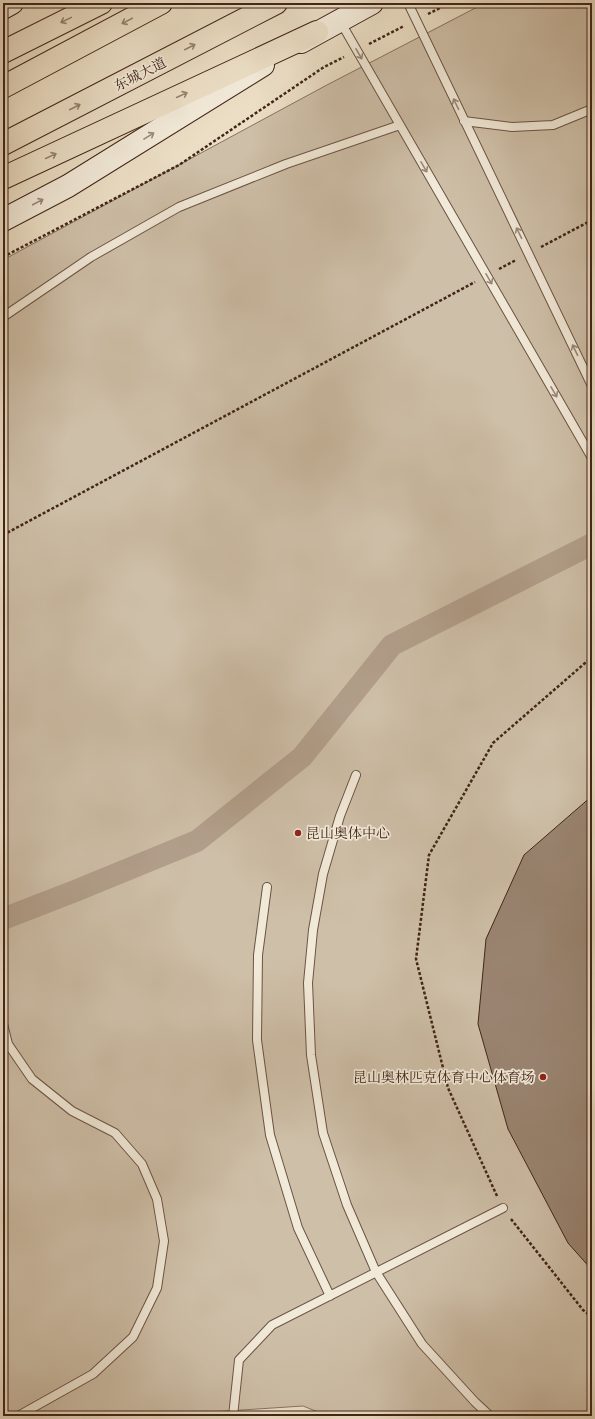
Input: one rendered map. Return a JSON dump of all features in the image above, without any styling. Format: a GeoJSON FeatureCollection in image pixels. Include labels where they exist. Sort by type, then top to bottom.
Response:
{"type":"FeatureCollection","features":[{"type":"Feature","properties":{"kind":"highway"},"geometry":{"type":"LineString","coordinates":[[3,52],[101,3]]}},
{"type":"Feature","properties":{"kind":"highway"},"geometry":{"type":"LineString","coordinates":[[3,86],[161,3]]}},
{"type":"Feature","properties":{"kind":"highway","name":"东城大道"},"geometry":{"type":"LineString","coordinates":[[3,144],[276,3]]}},
{"type":"Feature","properties":{"kind":"highway"},"geometry":{"type":"LineString","coordinates":[[3,178],[317,32]]}},
{"type":"Feature","properties":{"kind":"main road"},"geometry":{"type":"LineString","coordinates":[[3,8],[12,3]]}},
{"type":"Feature","properties":{"kind":"main road"},"geometry":{"type":"LineString","coordinates":[[3,220],[68,186],[317,32],[372,3]]}},
{"type":"Feature","properties":{"kind":"lane"},"geometry":{"type":"LineString","coordinates":[[408,3],[592,386]]}},
{"type":"Feature","properties":{"kind":"lane"},"geometry":{"type":"LineString","coordinates":[[339,20],[592,458]]}},
{"type":"Feature","properties":{"kind":"lane"},"geometry":{"type":"LineString","coordinates":[[464,121],[512,127],[553,126],[592,109]]}},
{"type":"Feature","properties":{"kind":"lane"},"geometry":{"type":"LineString","coordinates":[[3,317],[91,257],[178,207],[286,164],[400,125]]}},
{"type":"Feature","properties":{"kind":"lane"},"geometry":{"type":"LineString","coordinates":[[356,775],[340,816],[323,874],[313,930],[308,983],[311,1054],[323,1132],[347,1204],[376,1272],[422,1344],[475,1402],[490,1416]]}},
{"type":"Feature","properties":{"kind":"lane"},"geometry":{"type":"LineString","coordinates":[[267,888],[258,955],[257,1040],[270,1135],[298,1228],[330,1296]]}},
{"type":"Feature","properties":{"kind":"lane"},"geometry":{"type":"LineString","coordinates":[[3,1024],[8,1044],[32,1079],[72,1110],[115,1133],[142,1164],[157,1199],[164,1241],[157,1288],[133,1337],[93,1374],[18,1416]]}},
{"type":"Feature","properties":{"kind":"lane"},"geometry":{"type":"LineString","coordinates":[[233,1416],[239,1360],[272,1325],[503,1208]]}},
{"type":"Feature","properties":{"kind":"path"},"geometry":{"type":"LineString","coordinates":[[3,257],[179,165],[324,67],[450,3]]}},
{"type":"Feature","properties":{"kind":"path"},"geometry":{"type":"LineString","coordinates":[[3,535],[592,220]]}},
{"type":"Feature","properties":{"kind":"path"},"geometry":{"type":"LineString","coordinates":[[592,658],[493,743],[430,855],[416,959],[448,1088],[503,1208],[584,1310],[592,1317]]}},
{"type":"Feature","properties":{"kind":"shaded area","name":"昆山奥体中心"},"geometry":{"type":"Polygon","coordinates":[[[485,3],[592,3],[592,1416],[328,1416],[303,1406],[150,1416],[3,1416],[3,260],[325,86],[485,3]]]}},
{"type":"Feature","properties":{"kind":"building","name":"昆山奥林匹克体育中心体育场"},"geometry":{"type":"Polygon","coordinates":[[[592,796],[592,1270],[568,1243],[508,1129],[478,1024],[486,939],[524,855],[592,796]]]}},
{"type":"Feature","properties":{"kind":"waterway"},"geometry":{"type":"LineString","coordinates":[[3,919],[197,841],[302,757],[392,645],[592,544]]}},
{"type":"Feature","properties":{"kind":"place","name":"昆山奥体中心"},"geometry":{"type":"Point","coordinates":[298,833]}},
{"type":"Feature","properties":{"kind":"place","name":"昆山奥林匹克体育中心体育场"},"geometry":{"type":"Point","coordinates":[543,1077]}}]}
